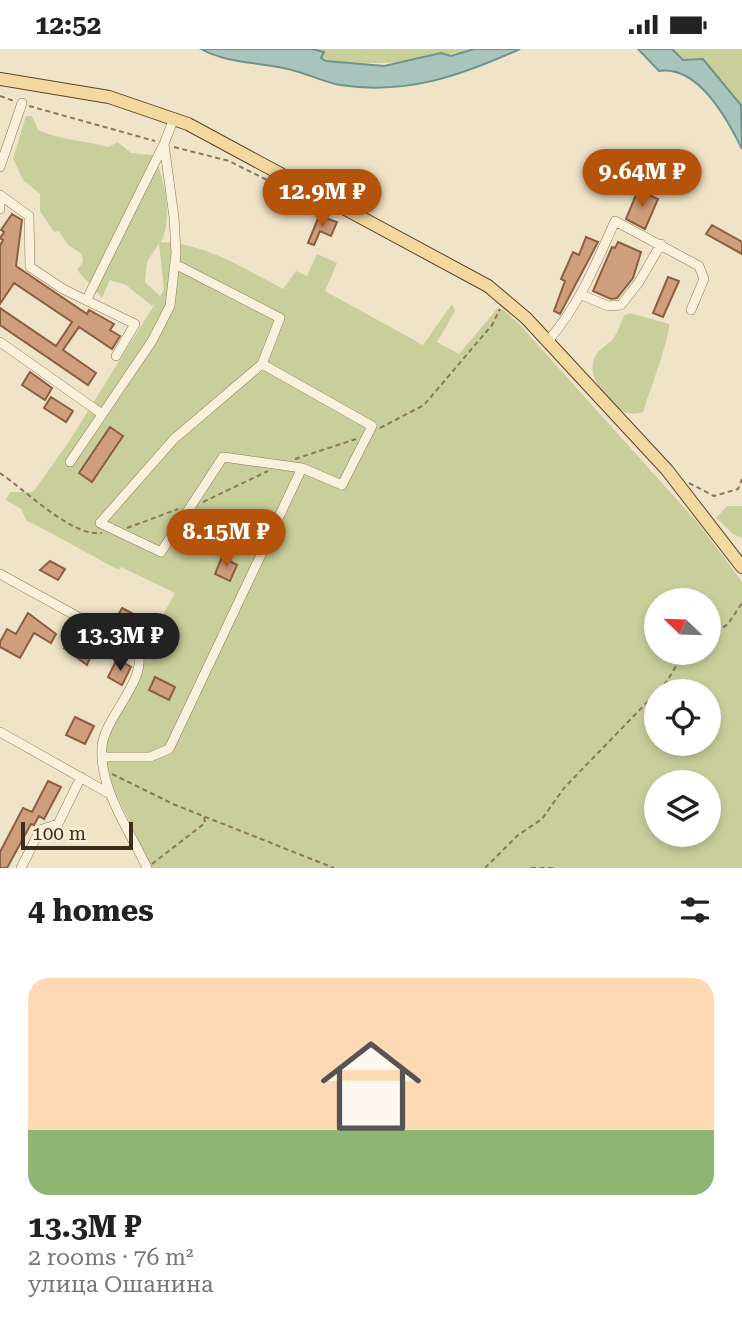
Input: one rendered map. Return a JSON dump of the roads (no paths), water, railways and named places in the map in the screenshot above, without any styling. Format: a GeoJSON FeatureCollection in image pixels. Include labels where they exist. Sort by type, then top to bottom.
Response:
{"type":"FeatureCollection","features":[{"type":"Feature","properties":{"kind":"main road"},"geometry":{"type":"LineString","coordinates":[[0,79],[109,97],[174,118],[220,139],[488,286],[526,318],[667,470],[742,567]]}},
{"type":"Feature","properties":{"kind":"street"},"geometry":{"type":"LineString","coordinates":[[0,167],[22,103]]}},
{"type":"Feature","properties":{"kind":"street"},"geometry":{"type":"LineString","coordinates":[[86,299],[164,144],[174,118]]}},
{"type":"Feature","properties":{"kind":"street"},"geometry":{"type":"LineString","coordinates":[[70,462],[163,323],[170,306],[175,264],[174,217],[164,144]]}},
{"type":"Feature","properties":{"kind":"street"},"geometry":{"type":"LineString","coordinates":[[0,196],[29,216],[30,267],[59,287],[135,324],[116,356]]}},
{"type":"Feature","properties":{"kind":"street"},"geometry":{"type":"LineString","coordinates":[[0,196],[0,209]]}},
{"type":"Feature","properties":{"kind":"street"},"geometry":{"type":"LineString","coordinates":[[548,341],[568,318],[582,295],[615,221],[661,244],[664,250],[695,263],[702,270],[704,279],[691,310]]}},
{"type":"Feature","properties":{"kind":"street"},"geometry":{"type":"LineString","coordinates":[[582,295],[608,306],[621,305],[639,282],[661,244]]}},
{"type":"Feature","properties":{"kind":"street"},"geometry":{"type":"LineString","coordinates":[[175,264],[280,319],[262,364],[174,439],[100,523],[161,552],[223,457],[302,468],[342,485],[372,426],[262,364]]}},
{"type":"Feature","properties":{"kind":"street"},"geometry":{"type":"LineString","coordinates":[[0,342],[102,414]]}},
{"type":"Feature","properties":{"kind":"street"},"geometry":{"type":"LineString","coordinates":[[103,757],[150,757],[169,749],[302,468]]}},
{"type":"Feature","properties":{"kind":"street"},"geometry":{"type":"LineString","coordinates":[[0,574],[131,646],[139,656],[139,666],[105,737],[103,757],[104,775],[110,795],[147,868]]}},
{"type":"Feature","properties":{"kind":"street"},"geometry":{"type":"LineString","coordinates":[[0,732],[110,795]]}},
{"type":"Feature","properties":{"kind":"street"},"geometry":{"type":"LineString","coordinates":[[21,868],[40,830],[58,824],[81,777]]}},
{"type":"Feature","properties":{"kind":"water"},"geometry":{"type":"Polygon","coordinates":[[[201,49],[312,49],[324,52],[321,58],[326,61],[384,66],[441,53],[451,56],[474,49],[520,49],[433,81],[365,87],[340,85],[290,69],[231,60],[201,49]]]}},
{"type":"Feature","properties":{"kind":"water"},"geometry":{"type":"Polygon","coordinates":[[[638,49],[672,49],[683,60],[703,59],[741,105],[742,149],[719,109],[698,85],[673,71],[659,71],[638,49]]]}}]}
